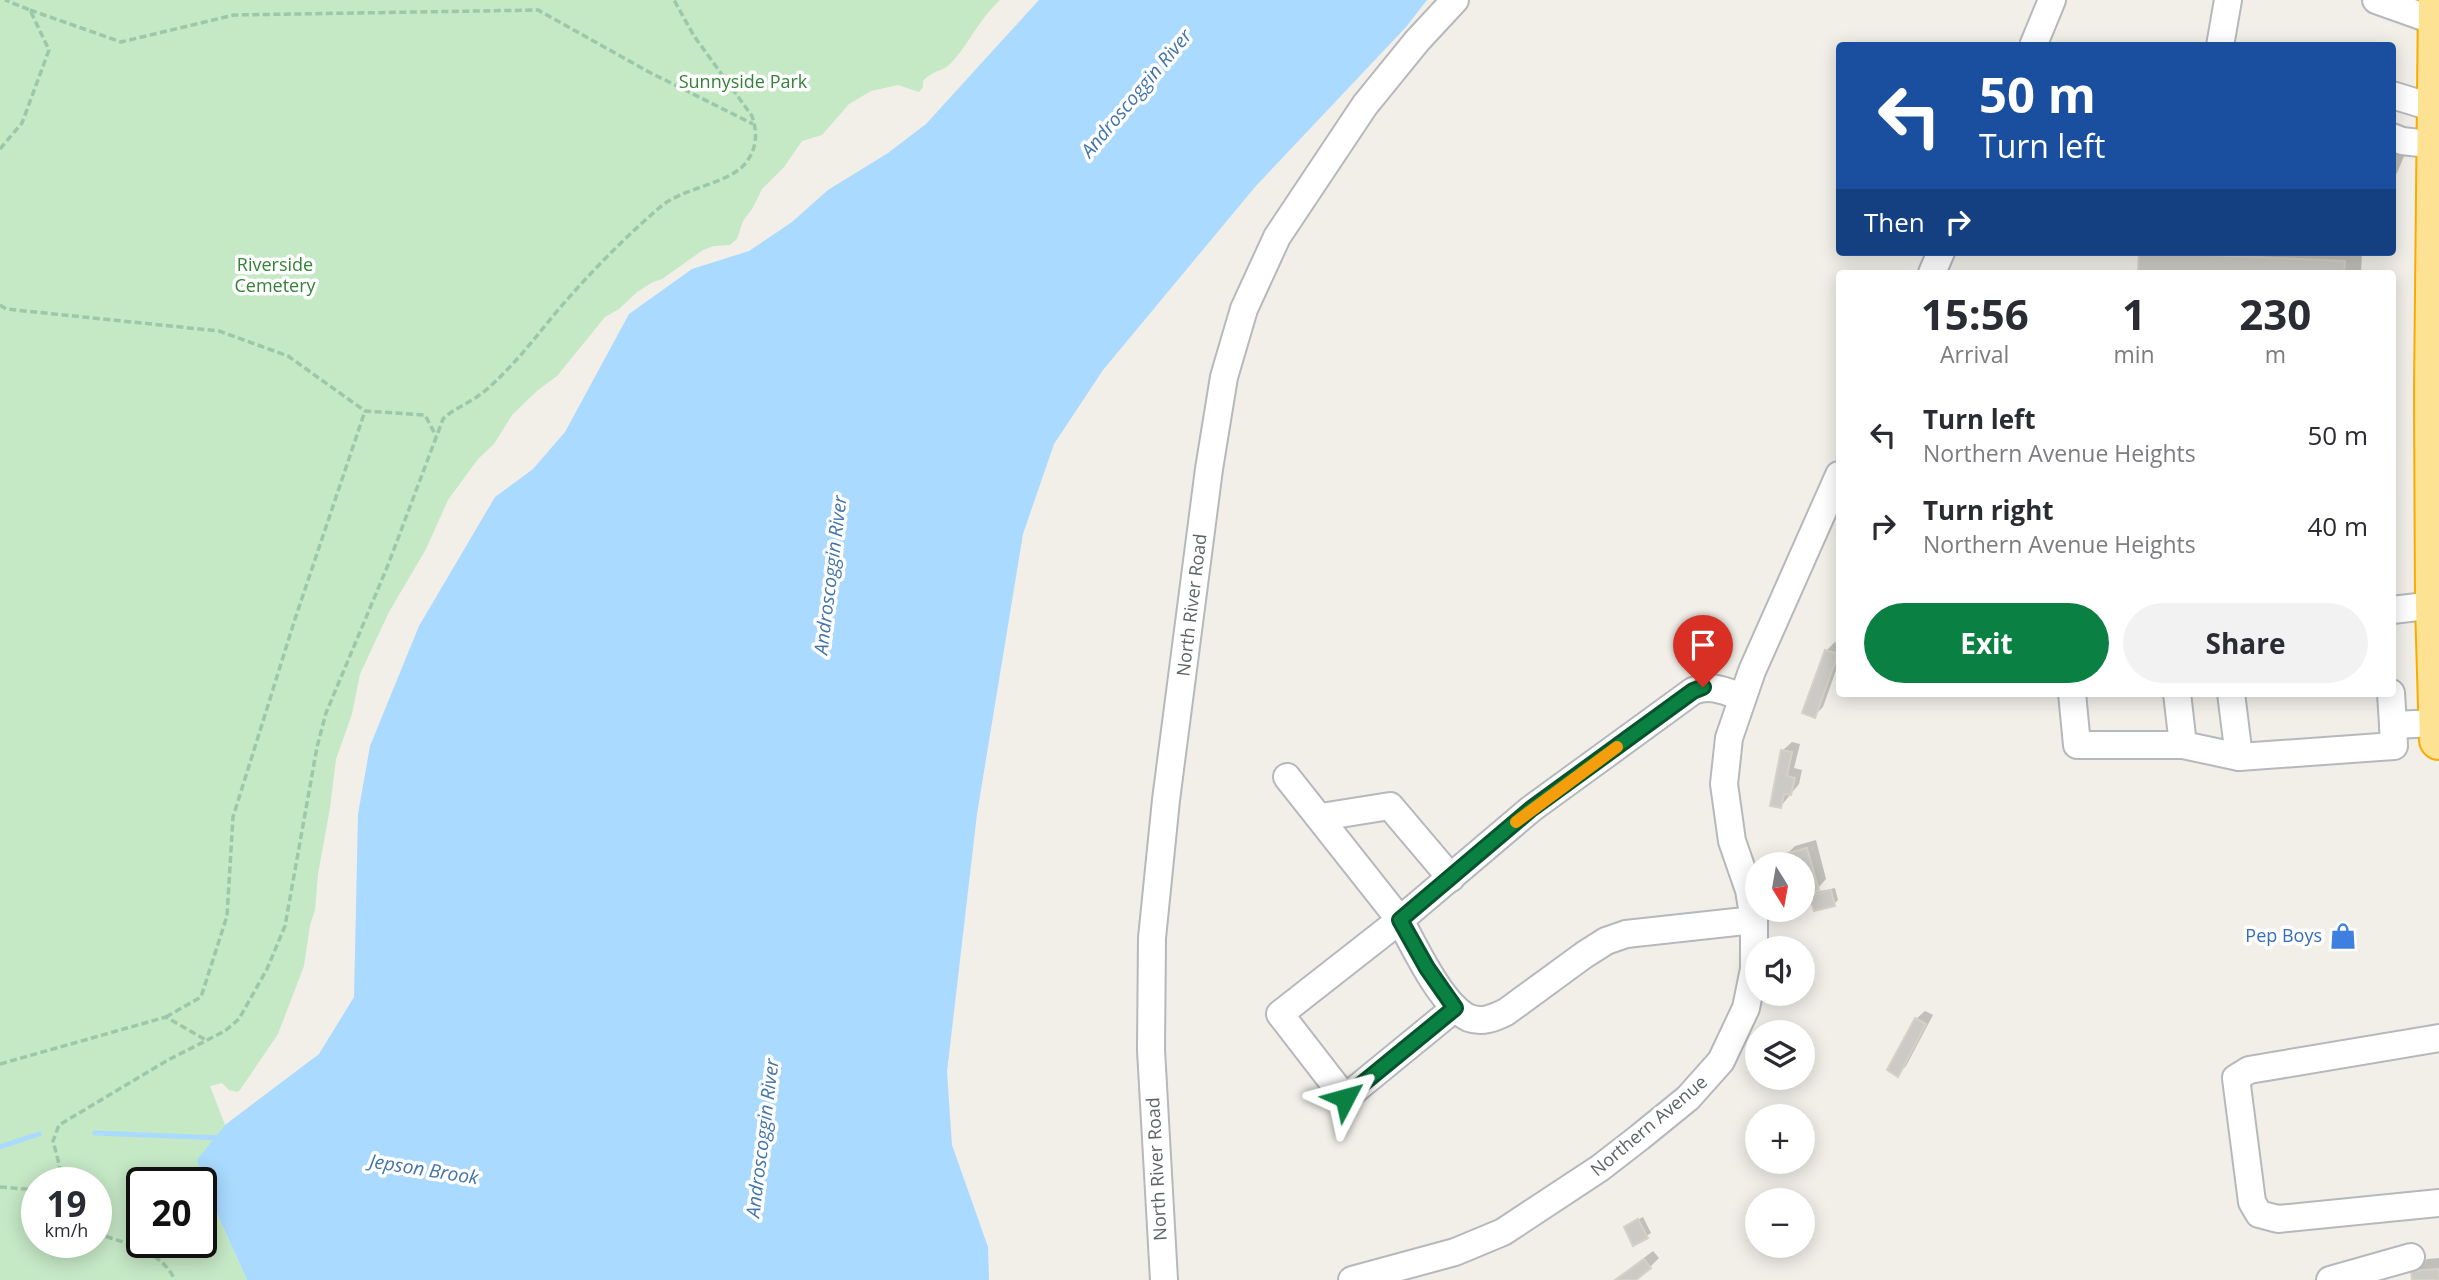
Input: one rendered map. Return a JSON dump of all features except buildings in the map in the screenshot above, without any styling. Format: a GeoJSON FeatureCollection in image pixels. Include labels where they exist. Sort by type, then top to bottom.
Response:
{"type":"FeatureCollection","features":[{"type":"Feature","properties":{"kind":"highway"},"geometry":{"type":"LineString","coordinates":[[2438,32],[2435,605],[2438,717]]}},
{"type":"Feature","properties":{"kind":"street","name":"North River Road"},"geometry":{"type":"LineString","coordinates":[[1164,1280],[1151,1050],[1152,938],[1166,800],[1209,470],[1226,368],[1244,309],[1277,237],[1365,106],[1417,41],[1455,0]]}},
{"type":"Feature","properties":{"kind":"street"},"geometry":{"type":"LineString","coordinates":[[2035,42],[2052,0]]}},
{"type":"Feature","properties":{"kind":"street"},"geometry":{"type":"LineString","coordinates":[[2221,42],[2228,0]]}},
{"type":"Feature","properties":{"kind":"street"},"geometry":{"type":"LineString","coordinates":[[2376,0],[2438,32]]}},
{"type":"Feature","properties":{"kind":"street"},"geometry":{"type":"LineString","coordinates":[[2396,98],[2437,124]]}},
{"type":"Feature","properties":{"kind":"street"},"geometry":{"type":"LineString","coordinates":[[2396,110],[2437,124]]}},
{"type":"Feature","properties":{"kind":"street"},"geometry":{"type":"LineString","coordinates":[[2396,139],[2402,141],[2437,124]]}},
{"type":"Feature","properties":{"kind":"street","name":"Northern Avenue"},"geometry":{"type":"LineString","coordinates":[[1745,878],[1732,841],[1724,784],[1728,738],[1742,697],[1836,482]]}},
{"type":"Feature","properties":{"kind":"street"},"geometry":{"type":"LineString","coordinates":[[2396,610],[2435,605]]}},
{"type":"Feature","properties":{"kind":"street"},"geometry":{"type":"LineString","coordinates":[[1455,1008],[1345,1098],[1280,1014],[1400,920],[1531,809],[1693,691],[1703,687],[1718,688],[1742,697]]}},
{"type":"Feature","properties":{"kind":"street"},"geometry":{"type":"LineString","coordinates":[[2072,697],[2077,745],[2183,745],[2239,757],[2394,746],[2391,697]]}},
{"type":"Feature","properties":{"kind":"street"},"geometry":{"type":"LineString","coordinates":[[2177,697],[2183,745]]}},
{"type":"Feature","properties":{"kind":"street"},"geometry":{"type":"LineString","coordinates":[[2232,697],[2239,757]]}},
{"type":"Feature","properties":{"kind":"street"},"geometry":{"type":"LineString","coordinates":[[2393,726],[2438,717]]}},
{"type":"Feature","properties":{"kind":"street"},"geometry":{"type":"LineString","coordinates":[[1287,777],[1400,920],[1427,968],[1455,1008],[1471,1018],[1493,1018],[1506,1012],[1606,941],[1626,934],[1745,921]]}},
{"type":"Feature","properties":{"kind":"street"},"geometry":{"type":"LineString","coordinates":[[1321,817],[1390,806],[1451,877]]}},
{"type":"Feature","properties":{"kind":"street","name":"Northern Avenue"},"geometry":{"type":"LineString","coordinates":[[1352,1280],[1454,1252],[1503,1232],[1600,1168],[1688,1098],[1721,1061],[1746,1008],[1754,969],[1754,922]]}},
{"type":"Feature","properties":{"kind":"street"},"geometry":{"type":"LineString","coordinates":[[2439,1038],[2249,1070],[2236,1078],[2252,1202],[2259,1214],[2278,1219],[2439,1203]]}},
{"type":"Feature","properties":{"kind":"street"},"geometry":{"type":"LineString","coordinates":[[2330,1280],[2411,1257]]}},
{"type":"Feature","properties":{"kind":"path"},"geometry":{"type":"LineString","coordinates":[[5,0],[121,42],[234,15],[538,10],[649,72],[755,124]]}},
{"type":"Feature","properties":{"kind":"path"},"geometry":{"type":"LineString","coordinates":[[59,1166],[53,1141],[55,1132],[66,1119],[225,1031],[239,1019],[267,970],[281,941],[326,713],[388,565],[443,419],[478,396],[499,378],[533,343],[592,273],[660,207],[677,196],[741,168],[750,156],[756,144],[752,116],[685,22],[674,0]]}},
{"type":"Feature","properties":{"kind":"path"},"geometry":{"type":"LineString","coordinates":[[0,149],[22,122],[49,50],[30,10]]}},
{"type":"Feature","properties":{"kind":"path"},"geometry":{"type":"LineString","coordinates":[[0,305],[6,309],[219,331],[288,356],[365,411],[425,415],[436,437]]}},
{"type":"Feature","properties":{"kind":"path"},"geometry":{"type":"LineString","coordinates":[[0,1064],[166,1017],[201,997],[227,916],[233,817],[295,618],[365,411]]}},
{"type":"Feature","properties":{"kind":"path"},"geometry":{"type":"LineString","coordinates":[[166,1017],[206,1041]]}},
{"type":"Feature","properties":{"kind":"path"},"geometry":{"type":"LineString","coordinates":[[0,1187],[21,1189]]}},
{"type":"Feature","properties":{"kind":"path"},"geometry":{"type":"LineString","coordinates":[[112,1239],[150,1252],[165,1264],[175,1280]]}},
{"type":"Feature","properties":{"kind":"green space","name":"Riverside Cemetery"},"geometry":{"type":"Polygon","coordinates":[[[0,0],[1000,0],[951,63],[927,77],[919,92],[898,85],[871,91],[849,104],[822,135],[802,141],[784,167],[762,189],[743,221],[737,239],[730,245],[703,250],[662,279],[637,292],[619,309],[605,317],[557,376],[512,415],[494,444],[478,459],[448,500],[426,549],[389,612],[360,674],[352,714],[336,759],[315,910],[304,966],[278,1034],[240,1090],[229,1090],[222,1083],[210,1086],[225,1125],[198,1160],[200,1167],[126,1167],[126,1258],[217,1258],[217,1214],[247,1280],[0,1280],[0,0]]]}},
{"type":"Feature","properties":{"kind":"water","name":"Androscoggin River"},"geometry":{"type":"Polygon","coordinates":[[[1039,0],[1427,0],[1406,27],[1255,187],[1103,370],[1054,444],[1023,534],[977,814],[947,1072],[952,1145],[988,1247],[989,1280],[247,1280],[217,1214],[217,1167],[199,1167],[197,1160],[225,1125],[319,1054],[354,997],[358,814],[370,746],[419,626],[495,497],[533,469],[565,432],[629,314],[692,269],[749,251],[792,222],[828,190],[888,153],[926,124],[1039,0]]]}},
{"type":"Feature","properties":{"kind":"waterway","name":"Jepson Brook"},"geometry":{"type":"LineString","coordinates":[[95,1133],[222,1138]]}},
{"type":"Feature","properties":{"kind":"waterway","name":"Jepson Brook"},"geometry":{"type":"LineString","coordinates":[[0,1147],[39,1134]]}},
{"type":"Feature","properties":{"kind":"slow traffic"},"geometry":{"type":"LineString","coordinates":[[1516,822],[1617,747]]}},
{"type":"Feature","properties":{"kind":"place","name":"Pep Boys"},"geometry":{"type":"Point","coordinates":[2343,936]}},
{"type":"Feature","properties":{"kind":"route"},"geometry":{"type":"LineString","coordinates":[[1345,1098],[1455,1008],[1427,968],[1400,920],[1531,809],[1693,691],[1703,687]]}},
{"type":"Feature","properties":{"kind":"park label","name":"Sunnyside Park"},"geometry":{"type":"Point","coordinates":[743,82]}}]}
